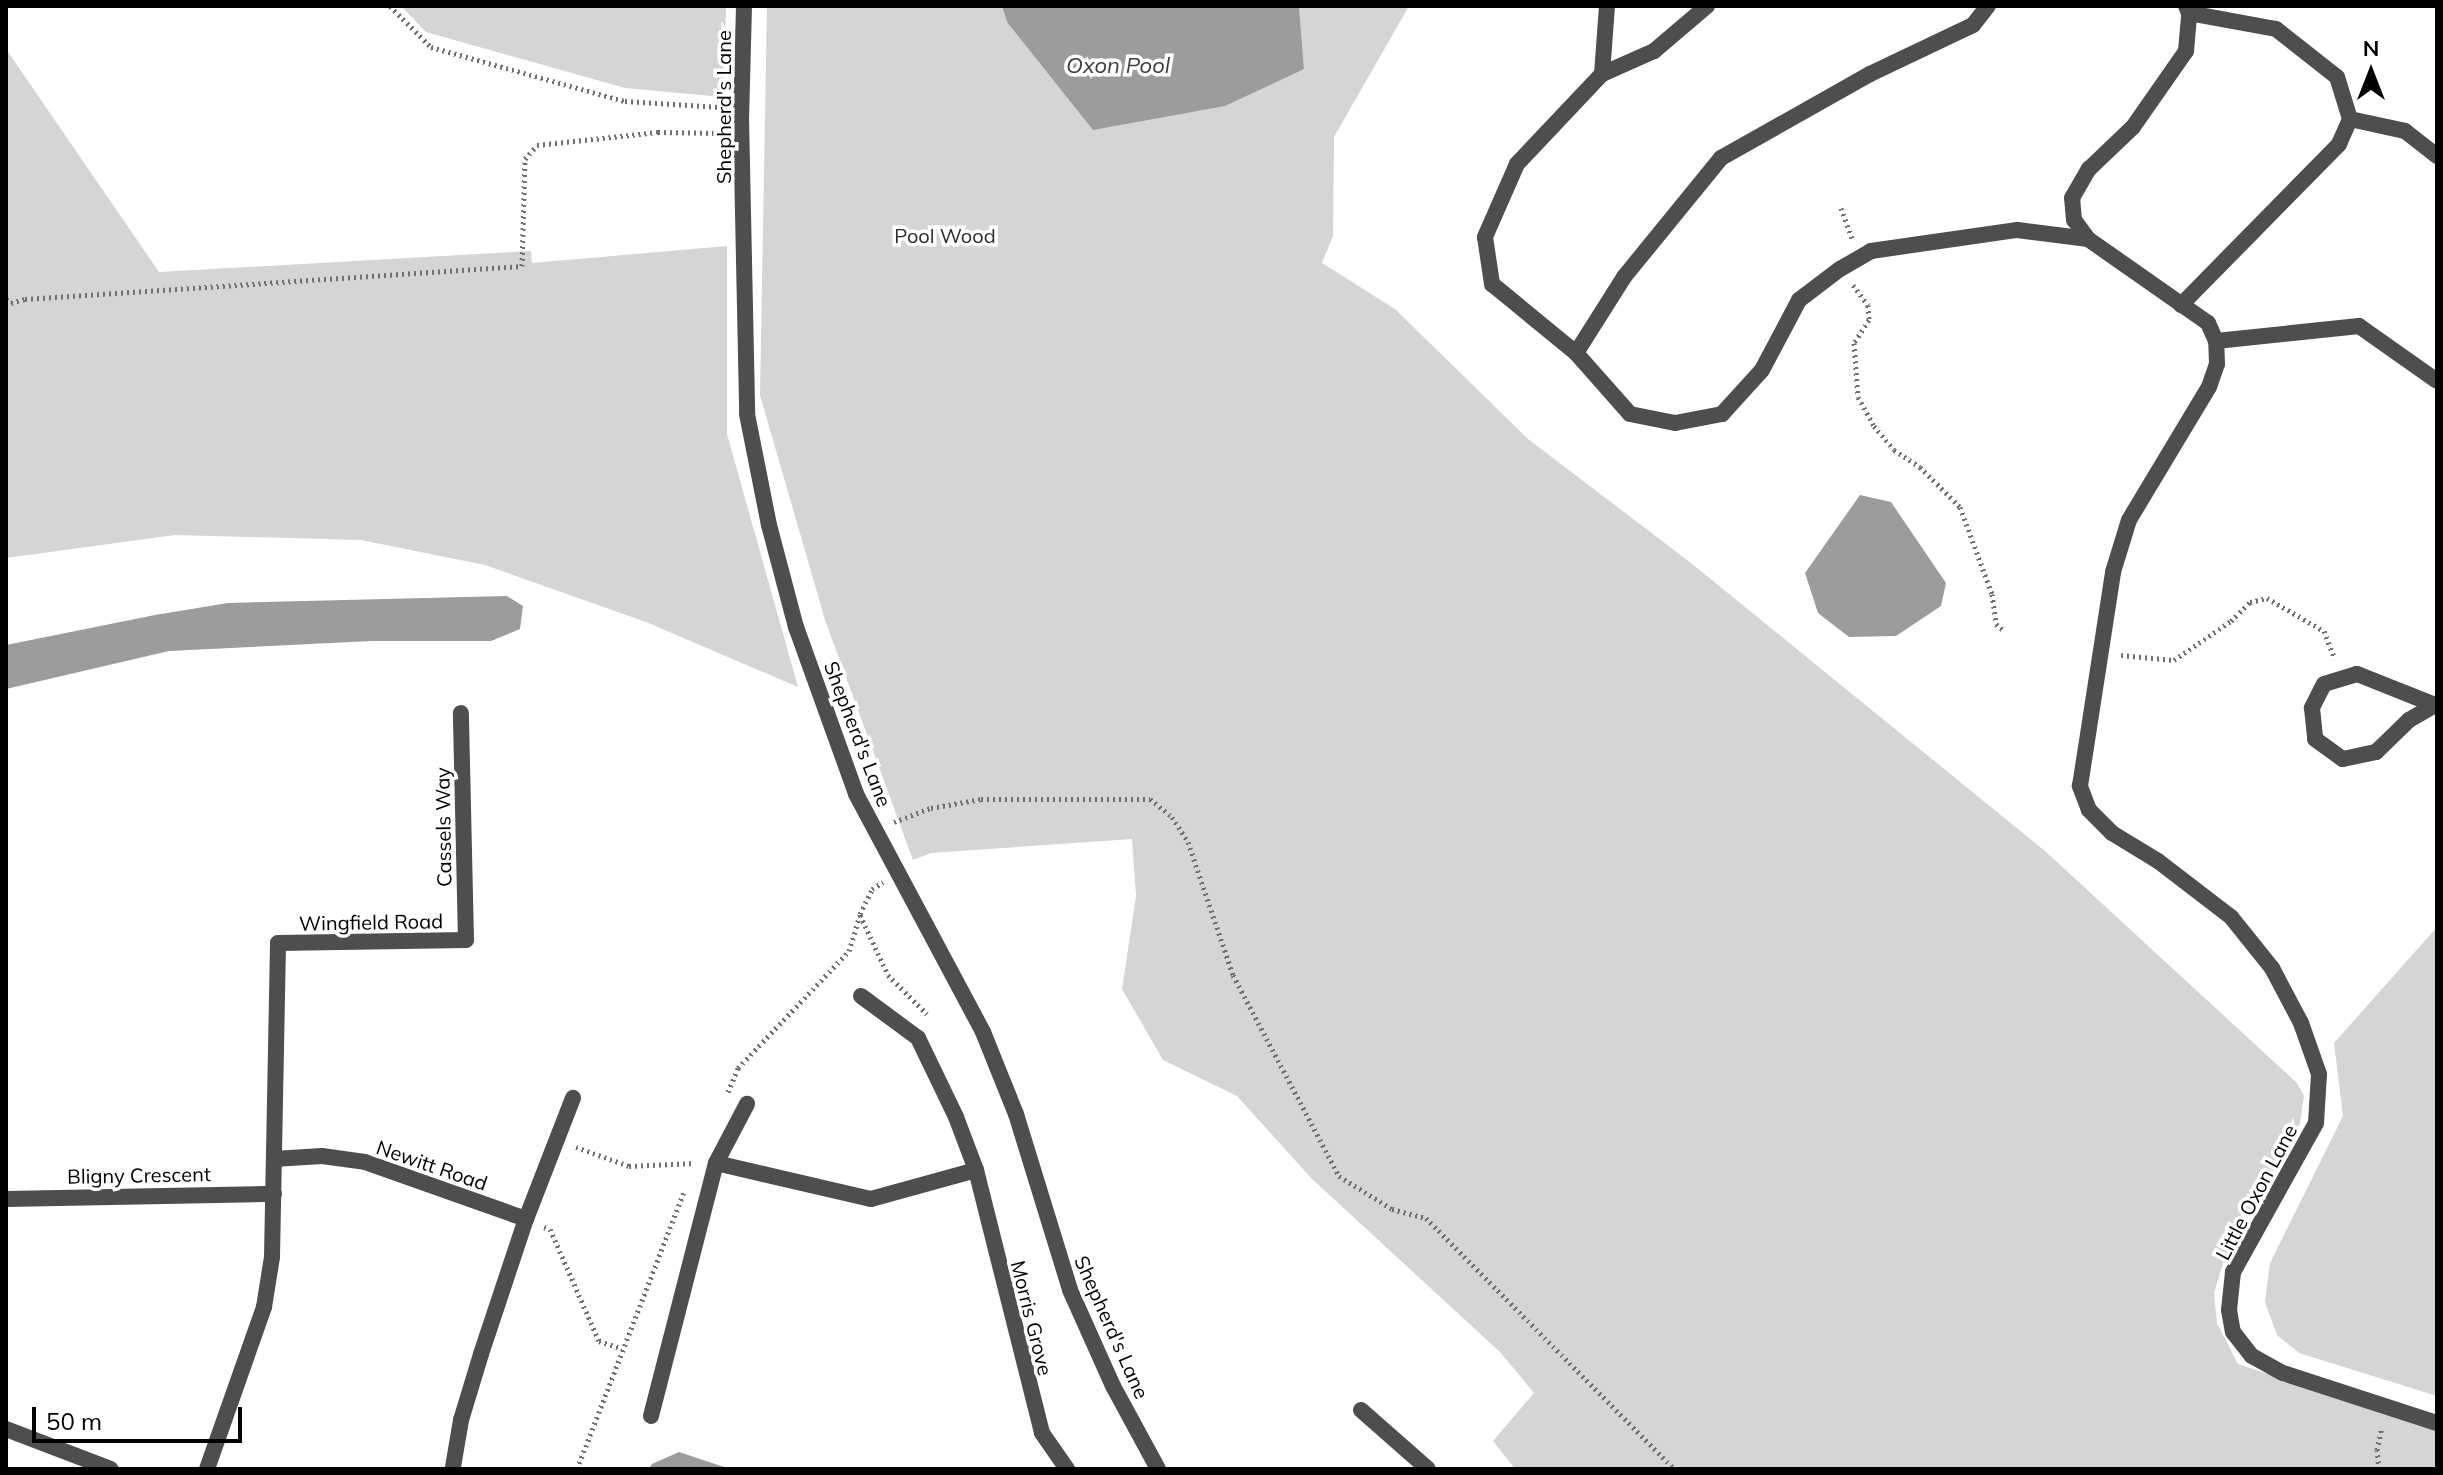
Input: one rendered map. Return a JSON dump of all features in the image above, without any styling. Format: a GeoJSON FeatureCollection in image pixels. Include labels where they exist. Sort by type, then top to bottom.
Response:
{"type":"FeatureCollection","features":[{"type":"Feature","properties":{"kind":"street","name":"Shepherd's Lane"},"geometry":{"type":"LineString","coordinates":[[744,6],[741,108],[747,414],[769,525],[796,627],[856,794],[983,1032],[1016,1114],[1070,1290],[1113,1386],[1158,1469]]}},
{"type":"Feature","properties":{"kind":"street"},"geometry":{"type":"LineString","coordinates":[[1602,74],[1607,6]]}},
{"type":"Feature","properties":{"kind":"street"},"geometry":{"type":"LineString","coordinates":[[1707,6],[1654,51],[1602,74],[1517,164],[1485,237],[1492,284],[1576,353],[1630,414],[1675,423],[1722,414],[1762,370],[1799,300],[1840,269],[1871,251],[2017,230],[2088,239]]}},
{"type":"Feature","properties":{"kind":"street"},"geometry":{"type":"LineString","coordinates":[[1576,353],[1624,277],[1721,158],[1870,74],[1973,25],[1988,6]]}},
{"type":"Feature","properties":{"kind":"street"},"geometry":{"type":"LineString","coordinates":[[2181,305],[2339,144],[2350,119],[2337,77],[2276,29],[2187,10],[2186,51],[2133,127],[2089,169],[2072,198],[2074,220],[2088,239],[2181,305],[2208,323],[2216,341],[2359,326],[2437,381]]}},
{"type":"Feature","properties":{"kind":"street"},"geometry":{"type":"LineString","coordinates":[[2350,119],[2405,131],[2437,156]]}},
{"type":"Feature","properties":{"kind":"street","name":"Little Oxon Lane"},"geometry":{"type":"LineString","coordinates":[[2216,341],[2217,364],[2209,387],[2129,520],[2113,572],[2080,786],[2089,810],[2112,833],[2158,861],[2231,917],[2272,968],[2301,1023],[2319,1074],[2316,1123],[2233,1272],[2229,1310],[2233,1332],[2252,1356],[2283,1373],[2437,1423]]}},
{"type":"Feature","properties":{"kind":"street"},"geometry":{"type":"LineString","coordinates":[[2357,674],[2436,704],[2409,720],[2376,752],[2343,759],[2315,739],[2312,708],[2324,684],[2357,674]]}},
{"type":"Feature","properties":{"kind":"street","name":"Cassels Way"},"geometry":{"type":"LineString","coordinates":[[461,713],[466,940]]}},
{"type":"Feature","properties":{"kind":"street","name":"Wingfield Road"},"geometry":{"type":"LineString","coordinates":[[274,1159],[278,943],[466,940]]}},
{"type":"Feature","properties":{"kind":"street","name":"Morris Grove"},"geometry":{"type":"LineString","coordinates":[[861,996],[918,1038],[956,1117],[976,1170],[1042,1433],[1067,1469]]}},
{"type":"Feature","properties":{"kind":"street"},"geometry":{"type":"LineString","coordinates":[[453,1467],[461,1420],[526,1219],[573,1098]]}},
{"type":"Feature","properties":{"kind":"street"},"geometry":{"type":"LineString","coordinates":[[651,1416],[716,1163],[747,1104]]}},
{"type":"Feature","properties":{"kind":"street","name":"Newitt Road"},"geometry":{"type":"LineString","coordinates":[[274,1159],[322,1156],[365,1162],[526,1219]]}},
{"type":"Feature","properties":{"kind":"street"},"geometry":{"type":"LineString","coordinates":[[207,1469],[264,1307],[272,1257],[274,1159]]}},
{"type":"Feature","properties":{"kind":"street"},"geometry":{"type":"LineString","coordinates":[[716,1163],[871,1199],[976,1170]]}},
{"type":"Feature","properties":{"kind":"street","name":"Bligny Crescent"},"geometry":{"type":"LineString","coordinates":[[6,1199],[274,1194]]}},
{"type":"Feature","properties":{"kind":"street"},"geometry":{"type":"LineString","coordinates":[[1361,1410],[1428,1469]]}},
{"type":"Feature","properties":{"kind":"street"},"geometry":{"type":"LineString","coordinates":[[6,1429],[111,1469]]}},
{"type":"Feature","properties":{"kind":"path"},"geometry":{"type":"LineString","coordinates":[[390,6],[431,47],[625,101],[741,108]]}},
{"type":"Feature","properties":{"kind":"path"},"geometry":{"type":"LineString","coordinates":[[6,299],[11,303],[25,299],[522,266],[525,159],[537,145],[658,132],[729,133]]}},
{"type":"Feature","properties":{"kind":"path"},"geometry":{"type":"LineString","coordinates":[[1841,208],[1859,258]]}},
{"type":"Feature","properties":{"kind":"path"},"geometry":{"type":"LineString","coordinates":[[1840,269],[1868,305],[1869,320],[1854,343],[1858,397],[1874,426],[1894,450],[1920,467],[1960,507],[1992,594],[1996,624],[2004,631]]}},
{"type":"Feature","properties":{"kind":"path"},"geometry":{"type":"LineString","coordinates":[[2101,654],[2174,660],[2231,621],[2250,602],[2267,598],[2324,631],[2340,679]]}},
{"type":"Feature","properties":{"kind":"path"},"geometry":{"type":"LineString","coordinates":[[874,829],[931,808],[981,799],[1150,799],[1172,817],[1188,842],[1233,975],[1339,1176],[1392,1209],[1426,1218],[1674,1469]]}},
{"type":"Feature","properties":{"kind":"path"},"geometry":{"type":"LineString","coordinates":[[556,1141],[629,1166],[716,1163]]}},
{"type":"Feature","properties":{"kind":"path"},"geometry":{"type":"LineString","coordinates":[[526,1219],[550,1229],[599,1341],[621,1348]]}},
{"type":"Feature","properties":{"kind":"path"},"geometry":{"type":"LineString","coordinates":[[2379,1469],[2377,1450],[2387,1407]]}},
{"type":"Feature","properties":{"kind":"green space"},"geometry":{"type":"Polygon","coordinates":[[[401,6],[726,6],[723,97],[625,88],[426,32],[401,6]]]}},
{"type":"Feature","properties":{"kind":"green space","name":"Pool Wood"},"geometry":{"type":"Polygon","coordinates":[[[767,6],[1002,6],[1007,22],[1304,70],[1299,6],[1409,6],[1334,137],[1333,236],[1322,263],[1395,309],[1528,439],[1691,563],[2045,851],[2297,1083],[2304,1096],[2300,1123],[2226,1254],[2214,1293],[2217,1323],[2238,1364],[2437,1430],[2437,1469],[1515,1469],[1493,1441],[1534,1393],[1500,1352],[1312,1179],[1237,1096],[1163,1060],[1122,989],[1136,896],[1132,839],[931,853],[913,860],[825,620],[760,395],[767,6]]]}},
{"type":"Feature","properties":{"kind":"green space"},"geometry":{"type":"Polygon","coordinates":[[[6,49],[159,272],[531,251],[532,263],[727,246],[727,434],[798,687],[646,622],[485,565],[361,540],[175,535],[6,558],[6,49]]]}},
{"type":"Feature","properties":{"kind":"green space"},"geometry":{"type":"Polygon","coordinates":[[[2437,927],[2437,1396],[2299,1353],[2277,1335],[2265,1302],[2270,1263],[2343,1116],[2334,1043],[2437,927]]]}},
{"type":"Feature","properties":{"kind":"water","name":"Oxon Pool"},"geometry":{"type":"Polygon","coordinates":[[[1002,6],[1299,6],[1304,69],[1225,106],[1093,130],[1007,22],[1002,6]]]}},
{"type":"Feature","properties":{"kind":"water"},"geometry":{"type":"Polygon","coordinates":[[[1860,495],[1891,502],[1946,583],[1941,606],[1896,636],[1849,637],[1818,613],[1805,573],[1860,495]]]}},
{"type":"Feature","properties":{"kind":"water"},"geometry":{"type":"Polygon","coordinates":[[[507,596],[523,606],[520,629],[491,641],[371,641],[169,651],[6,689],[6,645],[155,615],[228,603],[507,596]]]}},
{"type":"Feature","properties":{"kind":"water"},"geometry":{"type":"Polygon","coordinates":[[[679,1452],[730,1469],[649,1469],[652,1464],[679,1452]]]}}]}
